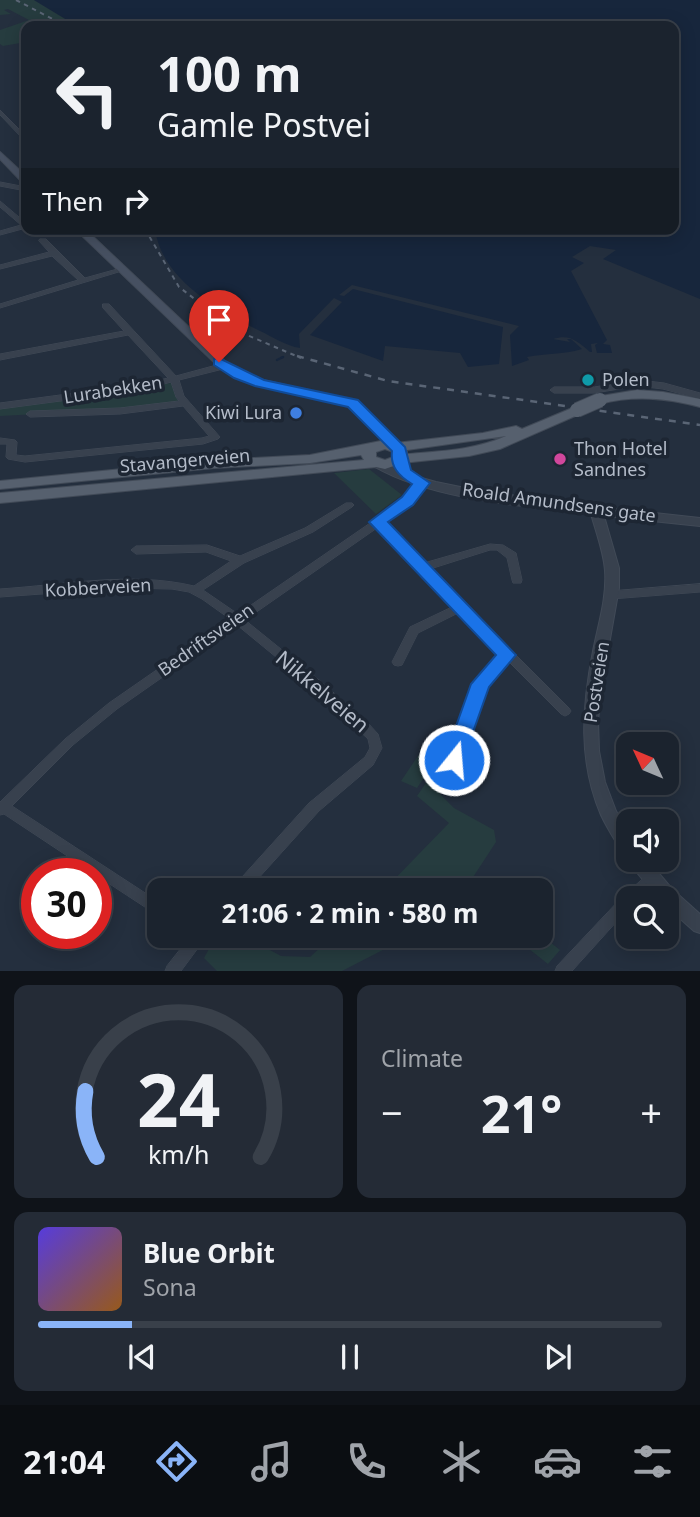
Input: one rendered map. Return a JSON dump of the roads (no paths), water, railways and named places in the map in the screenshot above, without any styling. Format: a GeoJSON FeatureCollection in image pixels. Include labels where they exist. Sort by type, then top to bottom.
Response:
{"type":"FeatureCollection","features":[{"type":"Feature","properties":{"kind":"main road"},"geometry":{"type":"LineString","coordinates":[[0,155],[21,176]]}},
{"type":"Feature","properties":{"kind":"main road"},"geometry":{"type":"LineString","coordinates":[[83,235],[224,366],[260,383],[342,399],[359,408],[398,453]]}},
{"type":"Feature","properties":{"kind":"main road"},"geometry":{"type":"LineString","coordinates":[[647,394],[700,403]]}},
{"type":"Feature","properties":{"kind":"main road"},"geometry":{"type":"LineString","coordinates":[[647,394],[700,410]]}},
{"type":"Feature","properties":{"kind":"main road","name":"Stavangerveien"},"geometry":{"type":"LineString","coordinates":[[0,498],[398,453],[469,453],[533,431],[538,426],[600,400],[647,394]]}},
{"type":"Feature","properties":{"kind":"main road"},"geometry":{"type":"LineString","coordinates":[[372,423],[374,456]]}},
{"type":"Feature","properties":{"kind":"main road","name":"Stavangerveien"},"geometry":{"type":"LineString","coordinates":[[0,485],[214,464],[374,456],[386,444],[398,453]]}},
{"type":"Feature","properties":{"kind":"street"},"geometry":{"type":"LineString","coordinates":[[0,113],[21,134]]}},
{"type":"Feature","properties":{"kind":"street"},"geometry":{"type":"LineString","coordinates":[[0,184],[21,189]]}},
{"type":"Feature","properties":{"kind":"street"},"geometry":{"type":"LineString","coordinates":[[0,203],[21,222]]}},
{"type":"Feature","properties":{"kind":"street"},"geometry":{"type":"LineString","coordinates":[[0,233],[21,227]]}},
{"type":"Feature","properties":{"kind":"street"},"geometry":{"type":"LineString","coordinates":[[43,241],[83,281]]}},
{"type":"Feature","properties":{"kind":"street"},"geometry":{"type":"LineString","coordinates":[[0,267],[54,253]]}},
{"type":"Feature","properties":{"kind":"street"},"geometry":{"type":"LineString","coordinates":[[0,306],[121,270]]}},
{"type":"Feature","properties":{"kind":"street"},"geometry":{"type":"LineString","coordinates":[[0,441],[12,442],[9,449],[11,457],[25,459],[203,441],[215,437],[185,403],[174,379],[106,306]]}},
{"type":"Feature","properties":{"kind":"street"},"geometry":{"type":"LineString","coordinates":[[0,357],[130,332]]}},
{"type":"Feature","properties":{"kind":"street","name":"Lurabekken"},"geometry":{"type":"LineString","coordinates":[[0,406],[143,387],[224,366]]}},
{"type":"Feature","properties":{"kind":"street"},"geometry":{"type":"LineString","coordinates":[[554,390],[594,390],[638,383],[700,396]]}},
{"type":"Feature","properties":{"kind":"street"},"geometry":{"type":"LineString","coordinates":[[30,414],[120,411],[185,403]]}},
{"type":"Feature","properties":{"kind":"street"},"geometry":{"type":"LineString","coordinates":[[398,453],[405,473],[420,482]]}},
{"type":"Feature","properties":{"kind":"street","name":"Roald Amundsens gate"},"geometry":{"type":"LineString","coordinates":[[374,456],[394,475],[420,482],[596,511],[700,522]]}},
{"type":"Feature","properties":{"kind":"street","name":"Bedriftsveien"},"geometry":{"type":"LineString","coordinates":[[1,808],[69,742],[113,706],[408,501],[420,482]]}},
{"type":"Feature","properties":{"kind":"street"},"geometry":{"type":"LineString","coordinates":[[235,619],[195,590],[240,560],[349,505]]}},
{"type":"Feature","properties":{"kind":"street","name":"Postveien"},"geometry":{"type":"LineString","coordinates":[[596,511],[612,568],[611,595],[591,712],[589,750],[601,799],[616,826]]}},
{"type":"Feature","properties":{"kind":"street"},"geometry":{"type":"LineString","coordinates":[[377,522],[425,567],[460,607],[565,711]]}},
{"type":"Feature","properties":{"kind":"street"},"geometry":{"type":"LineString","coordinates":[[425,567],[490,547],[499,547],[512,556],[517,580]]}},
{"type":"Feature","properties":{"kind":"street","name":"Kobberveien"},"geometry":{"type":"LineString","coordinates":[[136,550],[207,548],[240,560]]}},
{"type":"Feature","properties":{"kind":"street","name":"Kobberveien"},"geometry":{"type":"LineString","coordinates":[[0,593],[144,585],[195,590]]}},
{"type":"Feature","properties":{"kind":"street"},"geometry":{"type":"LineString","coordinates":[[611,595],[700,588]]}},
{"type":"Feature","properties":{"kind":"street"},"geometry":{"type":"LineString","coordinates":[[398,662],[414,630],[460,607]]}},
{"type":"Feature","properties":{"kind":"street","name":"Nikkelveien"},"geometry":{"type":"LineString","coordinates":[[235,619],[368,730],[376,742],[369,761],[314,807],[250,878]]}},
{"type":"Feature","properties":{"kind":"street"},"geometry":{"type":"LineString","coordinates":[[449,777],[473,698],[489,672],[507,655]]}},
{"type":"Feature","properties":{"kind":"street"},"geometry":{"type":"LineString","coordinates":[[1,808],[147,901]]}},
{"type":"Feature","properties":{"kind":"street"},"geometry":{"type":"LineString","coordinates":[[646,872],[700,925]]}},
{"type":"Feature","properties":{"kind":"street"},"geometry":{"type":"LineString","coordinates":[[644,886],[652,879]]}},
{"type":"Feature","properties":{"kind":"street"},"geometry":{"type":"LineString","coordinates":[[562,971],[616,913]]}},
{"type":"Feature","properties":{"kind":"street"},"geometry":{"type":"LineString","coordinates":[[172,971],[190,948]]}},
{"type":"Feature","properties":{"kind":"water"},"geometry":{"type":"Polygon","coordinates":[[[34,0],[700,0],[700,299],[603,259],[616,250],[590,246],[572,257],[584,263],[571,271],[607,340],[603,344],[610,345],[612,353],[597,353],[595,345],[598,343],[591,344],[590,352],[571,339],[582,349],[527,357],[529,360],[512,366],[510,335],[519,326],[352,285],[339,295],[344,296],[353,289],[503,327],[499,364],[468,367],[460,353],[385,346],[383,361],[310,335],[342,302],[334,298],[299,334],[300,348],[280,341],[210,303],[180,278],[168,264],[157,235],[679,235],[679,21],[69,21],[34,0]],[[564,337],[553,339],[570,342],[567,339],[571,339],[564,337]]]}},
{"type":"Feature","properties":{"kind":"waterway","name":"Lurabekken"},"geometry":{"type":"LineString","coordinates":[[277,360],[283,357]]}},
{"type":"Feature","properties":{"kind":"railway"},"geometry":{"type":"LineString","coordinates":[[16,0],[56,21]]}},
{"type":"Feature","properties":{"kind":"railway"},"geometry":{"type":"LineString","coordinates":[[149,235],[179,287],[235,330],[301,358]]}},
{"type":"Feature","properties":{"kind":"railway"},"geometry":{"type":"LineString","coordinates":[[297,356],[388,381],[700,425]]}},
{"type":"Feature","properties":{"kind":"place","name":"Polen"},"geometry":{"type":"Point","coordinates":[588,380]}},
{"type":"Feature","properties":{"kind":"place","name":"Kiwi Lura"},"geometry":{"type":"Point","coordinates":[296,413]}},
{"type":"Feature","properties":{"kind":"place","name":"Thon Hotel Sandnes"},"geometry":{"type":"Point","coordinates":[560,459]}}]}
